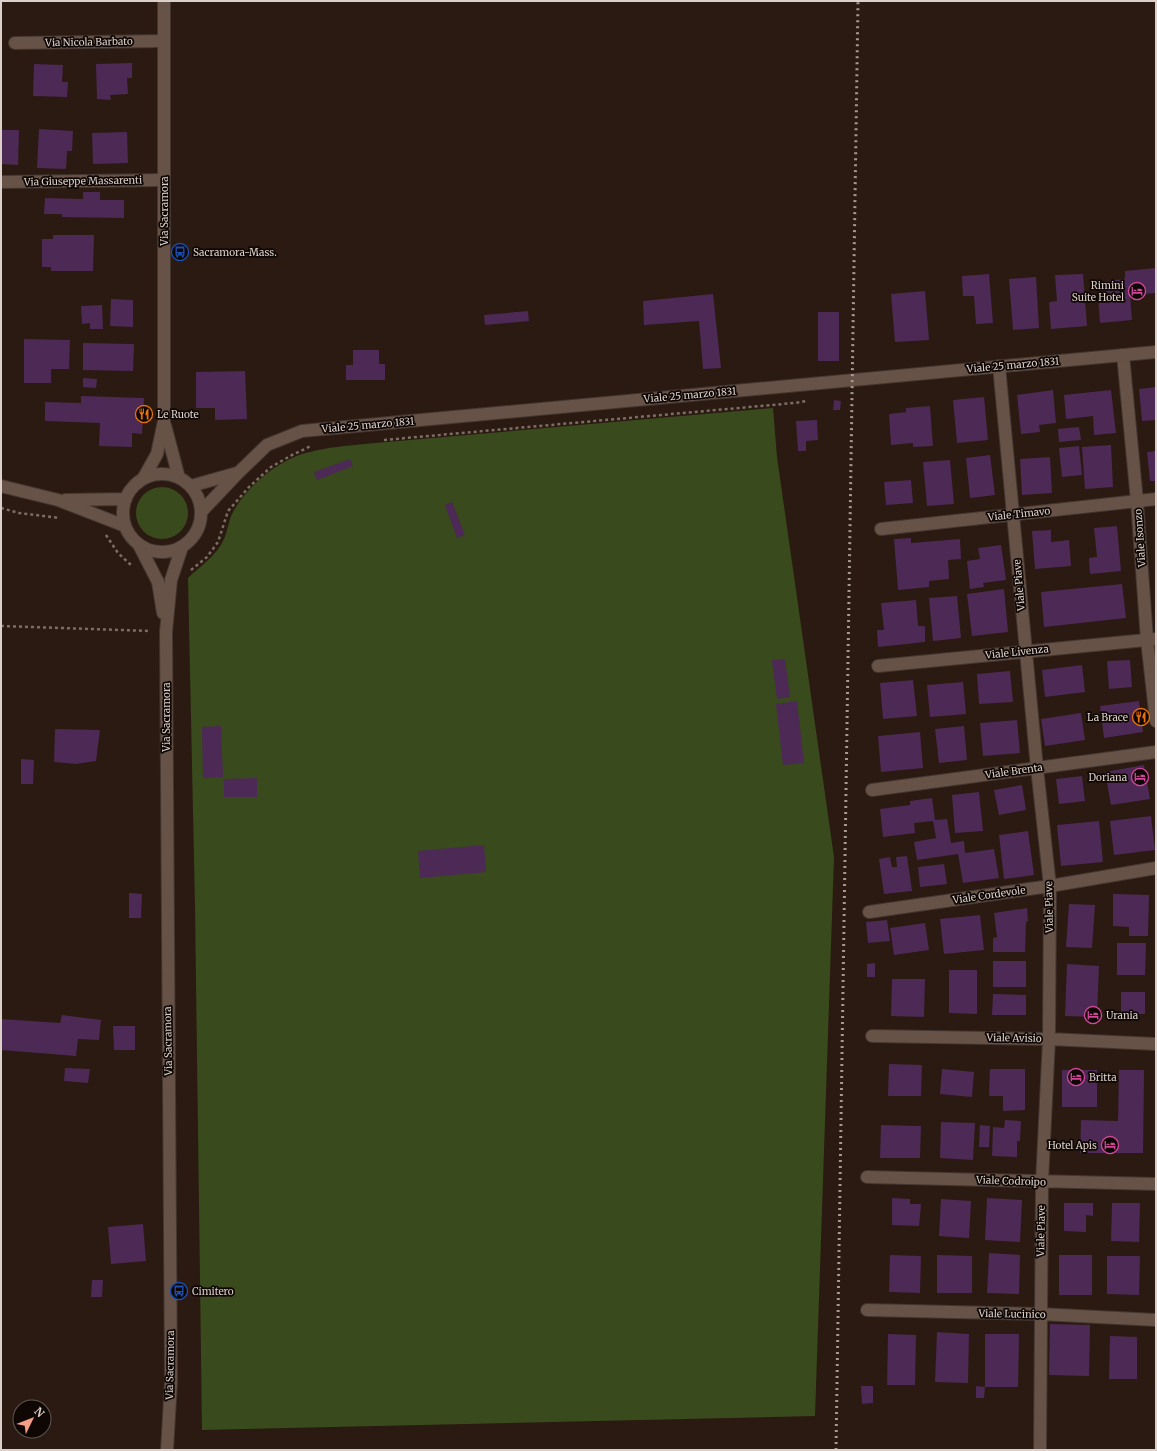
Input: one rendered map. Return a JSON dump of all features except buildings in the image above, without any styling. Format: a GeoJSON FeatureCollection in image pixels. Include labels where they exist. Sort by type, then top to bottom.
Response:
{"type":"FeatureCollection","features":[{"type":"Feature","properties":{"kind":"street","name":"Via Sacramora"},"geometry":{"type":"LineString","coordinates":[[143,479],[158,454],[164,421],[164,1]]}},
{"type":"Feature","properties":{"kind":"street","name":"Via Nicola Barbato"},"geometry":{"type":"LineString","coordinates":[[15,43],[164,40]]}},
{"type":"Feature","properties":{"kind":"street","name":"Via Giuseppe Massarenti"},"geometry":{"type":"LineString","coordinates":[[1,182],[164,180]]}},
{"type":"Feature","properties":{"kind":"street","name":"Viale 25 marzo 1831"},"geometry":{"type":"LineString","coordinates":[[201,512],[238,472],[267,445],[302,431],[1156,352]]}},
{"type":"Feature","properties":{"kind":"street","name":"Viale Isonzo"},"geometry":{"type":"LineString","coordinates":[[1123,355],[1151,640],[1156,720]]}},
{"type":"Feature","properties":{"kind":"street","name":"Viale Piave"},"geometry":{"type":"LineString","coordinates":[[999,366],[1036,768],[1050,886],[1049,1039],[1042,1182],[1040,1450]]}},
{"type":"Feature","properties":{"kind":"street","name":"Via Sacramora"},"geometry":{"type":"LineString","coordinates":[[164,421],[179,478]]}},
{"type":"Feature","properties":{"kind":"street","name":"Viale 25 marzo 1831"},"geometry":{"type":"LineString","coordinates":[[190,486],[238,472]]}},
{"type":"Feature","properties":{"kind":"street"},"geometry":{"type":"LineString","coordinates":[[160,475],[179,478],[190,486],[196,494],[201,512],[200,524],[194,535],[182,547],[164,552],[150,550],[139,545],[125,526],[123,513],[126,499],[130,491],[143,479],[160,475]]}},
{"type":"Feature","properties":{"kind":"street"},"geometry":{"type":"LineString","coordinates":[[1,486],[58,500],[125,526]]}},
{"type":"Feature","properties":{"kind":"street"},"geometry":{"type":"LineString","coordinates":[[58,500],[126,499]]}},
{"type":"Feature","properties":{"kind":"street","name":"Viale Timavo"},"geometry":{"type":"LineString","coordinates":[[881,529],[1156,499]]}},
{"type":"Feature","properties":{"kind":"street","name":"Via Sacramora"},"geometry":{"type":"LineString","coordinates":[[139,545],[158,582],[166,632]]}},
{"type":"Feature","properties":{"kind":"street","name":"Via Sacramora"},"geometry":{"type":"LineString","coordinates":[[167,1450],[171,1382],[166,632],[171,580],[182,547]]}},
{"type":"Feature","properties":{"kind":"street","name":"Viale Livenza"},"geometry":{"type":"LineString","coordinates":[[878,666],[1151,640]]}},
{"type":"Feature","properties":{"kind":"street","name":"Viale Brenta"},"geometry":{"type":"LineString","coordinates":[[872,790],[1156,752]]}},
{"type":"Feature","properties":{"kind":"street","name":"Viale Cordevole"},"geometry":{"type":"LineString","coordinates":[[869,912],[1050,886],[1156,868]]}},
{"type":"Feature","properties":{"kind":"street","name":"Viale Avisio"},"geometry":{"type":"LineString","coordinates":[[872,1036],[1049,1039],[1156,1044]]}},
{"type":"Feature","properties":{"kind":"street","name":"Viale Codroipo"},"geometry":{"type":"LineString","coordinates":[[867,1177],[1156,1184]]}},
{"type":"Feature","properties":{"kind":"street","name":"Viale Lucinico"},"geometry":{"type":"LineString","coordinates":[[867,1310],[1040,1314],[1156,1320]]}},
{"type":"Feature","properties":{"kind":"path"},"geometry":{"type":"LineString","coordinates":[[382,440],[778,405],[809,400]]}},
{"type":"Feature","properties":{"kind":"path"},"geometry":{"type":"LineString","coordinates":[[189,572],[193,567],[207,557],[218,542],[228,511],[249,486],[271,467],[310,446],[318,446]]}},
{"type":"Feature","properties":{"kind":"path"},"geometry":{"type":"LineString","coordinates":[[1,508],[19,513],[67,519]]}},
{"type":"Feature","properties":{"kind":"path"},"geometry":{"type":"LineString","coordinates":[[101,530],[106,534],[118,552],[134,567]]}},
{"type":"Feature","properties":{"kind":"path"},"geometry":{"type":"LineString","coordinates":[[1,626],[166,632]]}},
{"type":"Feature","properties":{"kind":"green space"},"geometry":{"type":"Polygon","coordinates":[[[773,408],[777,457],[834,857],[815,1416],[202,1430],[195,906],[188,578],[216,552],[225,538],[233,512],[247,492],[266,474],[287,460],[299,455],[324,449],[364,444],[773,408]]]}},
{"type":"Feature","properties":{"kind":"green space"},"geometry":{"type":"Polygon","coordinates":[[[162,487],[172,489],[180,495],[186,503],[188,513],[186,523],[180,531],[172,537],[162,539],[152,537],[144,531],[138,523],[136,513],[138,503],[144,495],[152,489],[162,487]]]}},
{"type":"Feature","properties":{"kind":"railway"},"geometry":{"type":"LineString","coordinates":[[836,1450],[858,1]]}},
{"type":"Feature","properties":{"kind":"place","name":"Sacramora-Mass."},"geometry":{"type":"Point","coordinates":[180,252]}},
{"type":"Feature","properties":{"kind":"place","name":"Rimini Suite Hotel"},"geometry":{"type":"Point","coordinates":[1137,291]}},
{"type":"Feature","properties":{"kind":"place","name":"Le Ruote"},"geometry":{"type":"Point","coordinates":[144,414]}},
{"type":"Feature","properties":{"kind":"place","name":"La Brace"},"geometry":{"type":"Point","coordinates":[1141,717]}},
{"type":"Feature","properties":{"kind":"place","name":"Doriana"},"geometry":{"type":"Point","coordinates":[1140,777]}},
{"type":"Feature","properties":{"kind":"place","name":"Urania"},"geometry":{"type":"Point","coordinates":[1093,1015]}},
{"type":"Feature","properties":{"kind":"place","name":"Britta"},"geometry":{"type":"Point","coordinates":[1076,1077]}},
{"type":"Feature","properties":{"kind":"place","name":"Hotel Apis"},"geometry":{"type":"Point","coordinates":[1110,1145]}},
{"type":"Feature","properties":{"kind":"place","name":"Cimitero"},"geometry":{"type":"Point","coordinates":[179,1291]}}]}
